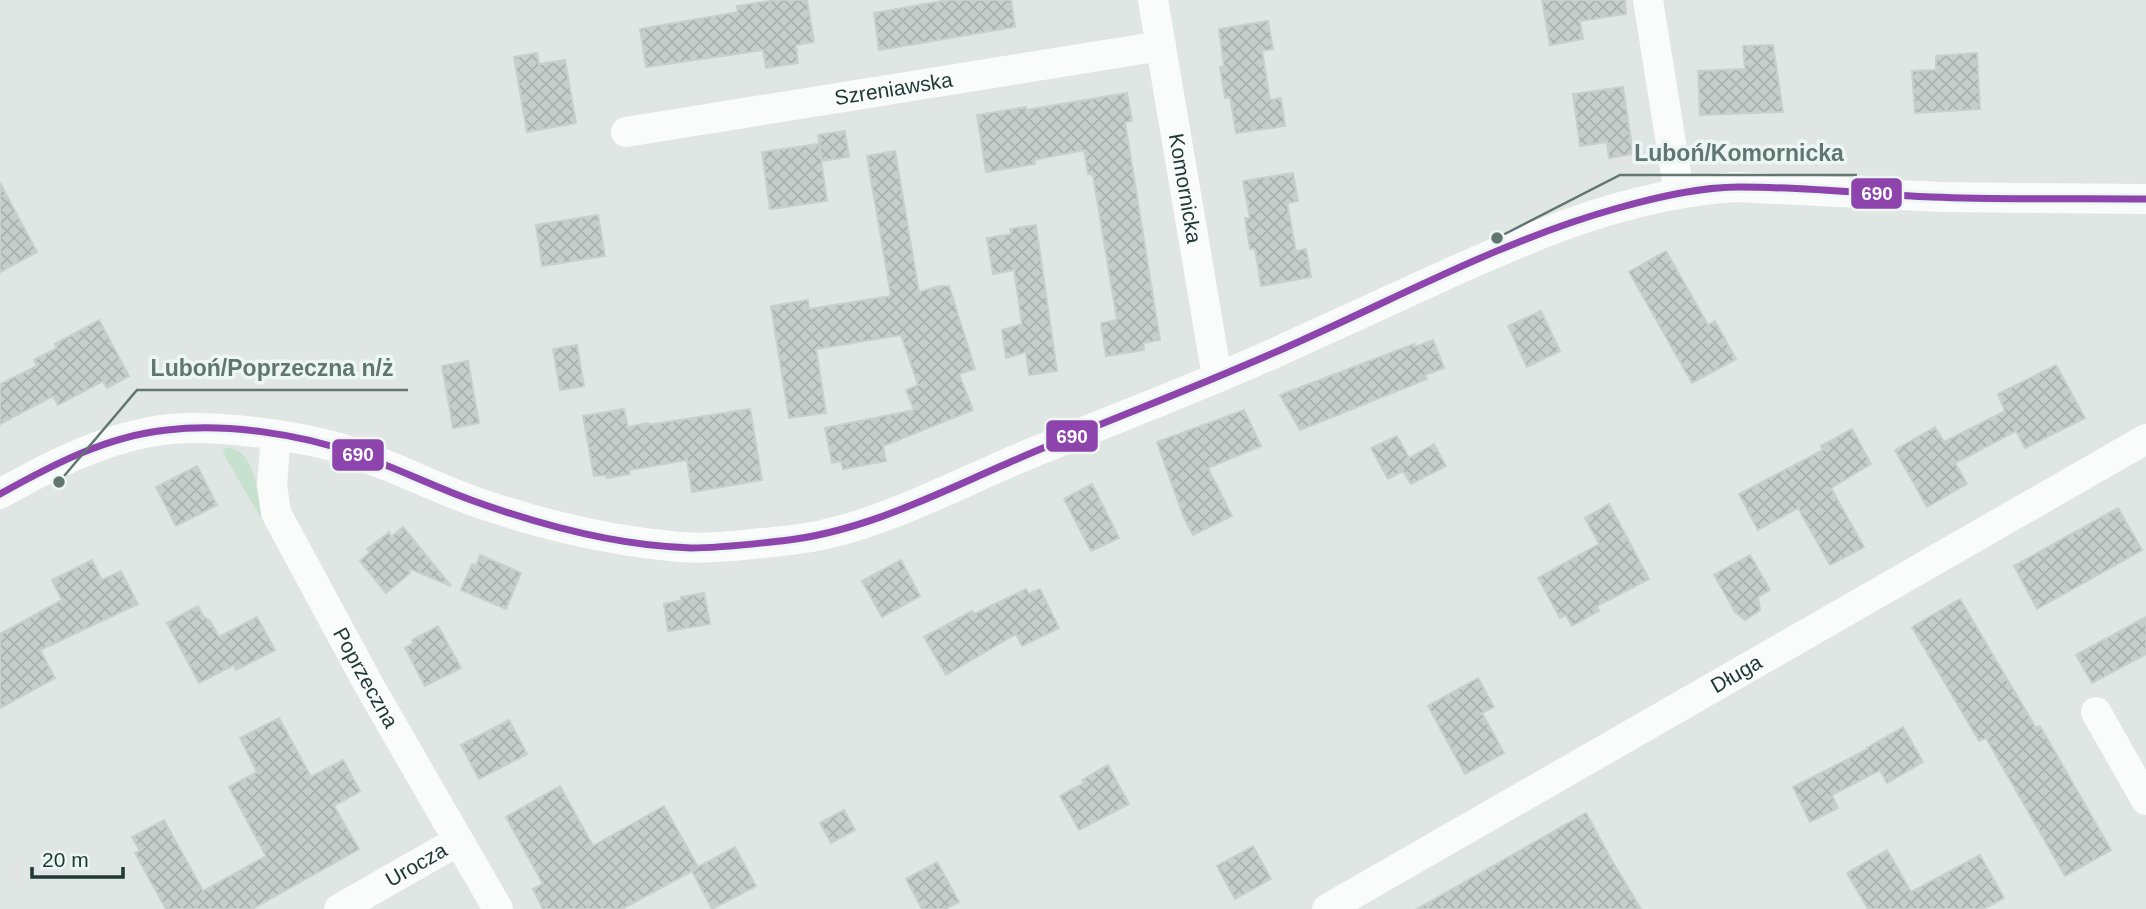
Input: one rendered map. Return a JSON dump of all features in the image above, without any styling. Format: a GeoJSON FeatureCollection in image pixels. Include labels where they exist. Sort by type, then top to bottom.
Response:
{"type":"FeatureCollection","features":[{"type":"Feature","properties":{"kind":"street","name":"Komornicka"},"geometry":{"type":"LineString","coordinates":[[1153,0],[1217,377]]}},
{"type":"Feature","properties":{"kind":"street"},"geometry":{"type":"LineString","coordinates":[[1648,0],[1679,193]]}},
{"type":"Feature","properties":{"kind":"street","name":"Szreniawska"},"geometry":{"type":"LineString","coordinates":[[626,132],[1161,46]]}},
{"type":"Feature","properties":{"kind":"street"},"geometry":{"type":"LineString","coordinates":[[0,494],[79,454],[138,435],[191,428],[276,435],[336,447],[473,501],[543,523],[626,539],[681,547],[795,540],[859,525],[1217,377],[1527,239],[1613,209],[1706,189],[1770,187],[1941,198],[2146,199]]}},
{"type":"Feature","properties":{"kind":"street","name":"Poprzeczna"},"geometry":{"type":"LineString","coordinates":[[276,435],[272,485],[276,513],[370,687],[498,909]]}},
{"type":"Feature","properties":{"kind":"street","name":"Długa"},"geometry":{"type":"LineString","coordinates":[[1327,909],[2146,439]]}},
{"type":"Feature","properties":{"kind":"street"},"geometry":{"type":"LineString","coordinates":[[2096,712],[2146,800]]}},
{"type":"Feature","properties":{"kind":"street","name":"Urocza"},"geometry":{"type":"LineString","coordinates":[[339,909],[458,841]]}},
{"type":"Feature","properties":{"kind":"green space"},"geometry":{"type":"Polygon","coordinates":[[[227,447],[243,455],[252,470],[272,537],[224,455],[223,451],[227,447]]]}},
{"type":"Feature","properties":{"kind":"building"},"geometry":{"type":"Polygon","coordinates":[[[775,0],[807,0],[814,42],[796,45],[798,63],[766,68],[763,50],[646,67],[640,29],[738,12],[737,6],[775,0]]]}},
{"type":"Feature","properties":{"kind":"building"},"geometry":{"type":"Polygon","coordinates":[[[948,0],[1011,0],[1015,27],[879,50],[874,13],[948,0]]]}},
{"type":"Feature","properties":{"kind":"building"},"geometry":{"type":"Polygon","coordinates":[[[1542,0],[1625,0],[1626,14],[1580,21],[1583,39],[1550,45],[1542,0]]]}},
{"type":"Feature","properties":{"kind":"building"},"geometry":{"type":"Polygon","coordinates":[[[1268,21],[1273,49],[1262,51],[1270,100],[1281,98],[1285,126],[1236,133],[1230,97],[1225,98],[1220,67],[1224,66],[1219,29],[1268,21]]]}},
{"type":"Feature","properties":{"kind":"building"},"geometry":{"type":"Polygon","coordinates":[[[1773,45],[1783,112],[1700,115],[1698,71],[1745,69],[1743,46],[1773,45]]]}},
{"type":"Feature","properties":{"kind":"building"},"geometry":{"type":"Polygon","coordinates":[[[537,53],[539,64],[565,60],[576,123],[527,132],[514,57],[537,53]]]}},
{"type":"Feature","properties":{"kind":"building"},"geometry":{"type":"Polygon","coordinates":[[[1977,53],[1980,109],[1915,113],[1912,71],[1936,70],[1936,56],[1977,53]]]}},
{"type":"Feature","properties":{"kind":"building"},"geometry":{"type":"Polygon","coordinates":[[[1623,87],[1633,154],[1609,158],[1607,142],[1580,146],[1573,94],[1623,87]]]}},
{"type":"Feature","properties":{"kind":"building"},"geometry":{"type":"Polygon","coordinates":[[[1127,93],[1132,121],[1125,122],[1160,340],[1143,343],[1144,350],[1106,356],[1101,323],[1117,320],[1093,175],[1088,174],[1084,150],[1034,160],[1035,164],[986,172],[977,115],[1026,107],[1026,110],[1127,93]]]}},
{"type":"Feature","properties":{"kind":"building"},"geometry":{"type":"Polygon","coordinates":[[[845,131],[849,157],[822,161],[818,135],[845,131]]]}},
{"type":"Feature","properties":{"kind":"building"},"geometry":{"type":"Polygon","coordinates":[[[819,144],[827,201],[770,209],[762,152],[819,144]]]}},
{"type":"Feature","properties":{"kind":"building"},"geometry":{"type":"Polygon","coordinates":[[[895,151],[919,292],[949,286],[975,369],[959,374],[973,410],[883,446],[886,461],[843,469],[841,461],[832,463],[825,428],[914,410],[906,390],[918,385],[901,335],[816,349],[826,413],[789,418],[771,306],[808,300],[809,309],[891,296],[867,156],[895,151]]]}},
{"type":"Feature","properties":{"kind":"building"},"geometry":{"type":"Polygon","coordinates":[[[1293,173],[1298,201],[1287,203],[1296,251],[1306,249],[1311,277],[1261,286],[1255,249],[1250,249],[1245,218],[1250,218],[1243,181],[1293,173]]]}},
{"type":"Feature","properties":{"kind":"building"},"geometry":{"type":"Polygon","coordinates":[[[0,183],[37,252],[0,272],[0,183]]]}},
{"type":"Feature","properties":{"kind":"building"},"geometry":{"type":"Polygon","coordinates":[[[598,215],[605,256],[542,266],[536,225],[598,215]]]}},
{"type":"Feature","properties":{"kind":"building"},"geometry":{"type":"Polygon","coordinates":[[[1036,225],[1057,371],[1029,375],[1026,352],[1006,358],[1002,330],[1022,324],[1014,270],[993,274],[987,238],[1011,234],[1010,229],[1036,225]]]}},
{"type":"Feature","properties":{"kind":"building"},"geometry":{"type":"Polygon","coordinates":[[[1666,251],[1708,325],[1715,321],[1736,359],[1692,383],[1629,272],[1666,251]]]}},
{"type":"Feature","properties":{"kind":"building"},"geometry":{"type":"Polygon","coordinates":[[[1541,311],[1560,351],[1527,367],[1508,326],[1541,311]]]}},
{"type":"Feature","properties":{"kind":"building"},"geometry":{"type":"Polygon","coordinates":[[[99,320],[129,376],[107,388],[103,381],[58,405],[53,396],[0,424],[0,384],[37,366],[34,360],[57,348],[55,344],[99,320]]]}},
{"type":"Feature","properties":{"kind":"building"},"geometry":{"type":"Polygon","coordinates":[[[1433,340],[1444,368],[1425,375],[1427,379],[1300,430],[1280,395],[1414,344],[1415,347],[1433,340]]]}},
{"type":"Feature","properties":{"kind":"building"},"geometry":{"type":"Polygon","coordinates":[[[577,345],[584,386],[560,390],[553,349],[577,345]]]}},
{"type":"Feature","properties":{"kind":"building"},"geometry":{"type":"Polygon","coordinates":[[[468,361],[479,423],[453,428],[442,366],[468,361]]]}},
{"type":"Feature","properties":{"kind":"building"},"geometry":{"type":"Polygon","coordinates":[[[2056,365],[2085,418],[2025,448],[2016,431],[1955,463],[1967,484],[1927,507],[1895,450],[1935,427],[1944,442],[2005,411],[1998,394],[2056,365]]]}},
{"type":"Feature","properties":{"kind":"building"},"geometry":{"type":"Polygon","coordinates":[[[624,409],[628,427],[750,409],[762,480],[692,492],[687,460],[629,470],[630,474],[607,478],[606,475],[594,476],[583,416],[624,409]]]}},
{"type":"Feature","properties":{"kind":"building"},"geometry":{"type":"Polygon","coordinates":[[[1244,410],[1261,446],[1208,468],[1232,516],[1193,535],[1184,518],[1157,442],[1244,410]]]}},
{"type":"Feature","properties":{"kind":"building"},"geometry":{"type":"Polygon","coordinates":[[[1852,429],[1871,464],[1831,488],[1864,547],[1830,565],[1798,508],[1758,530],[1739,494],[1823,450],[1821,446],[1852,429]]]}},
{"type":"Feature","properties":{"kind":"building"},"geometry":{"type":"Polygon","coordinates":[[[1397,436],[1409,458],[1434,444],[1446,466],[1411,484],[1403,471],[1388,479],[1371,448],[1397,436]]]}},
{"type":"Feature","properties":{"kind":"building"},"geometry":{"type":"Polygon","coordinates":[[[197,466],[217,505],[176,526],[156,487],[197,466]]]}},
{"type":"Feature","properties":{"kind":"building"},"geometry":{"type":"Polygon","coordinates":[[[1092,484],[1119,538],[1091,551],[1064,499],[1092,484]]]}},
{"type":"Feature","properties":{"kind":"building"},"geometry":{"type":"Polygon","coordinates":[[[1609,504],[1649,579],[1597,606],[1599,611],[1572,626],[1566,615],[1560,618],[1538,578],[1599,544],[1585,518],[1609,504]]]}},
{"type":"Feature","properties":{"kind":"building"},"geometry":{"type":"Polygon","coordinates":[[[2118,508],[2142,550],[2037,609],[2014,566],[2118,508]]]}},
{"type":"Feature","properties":{"kind":"building"},"geometry":{"type":"Polygon","coordinates":[[[403,527],[451,586],[408,568],[410,573],[386,593],[360,561],[370,552],[367,549],[389,532],[391,537],[403,527]]]}},
{"type":"Feature","properties":{"kind":"building"},"geometry":{"type":"Polygon","coordinates":[[[480,555],[521,573],[506,609],[461,590],[472,564],[476,566],[480,555]]]}},
{"type":"Feature","properties":{"kind":"building"},"geometry":{"type":"Polygon","coordinates":[[[1750,555],[1770,590],[1758,597],[1760,610],[1745,620],[1735,612],[1714,575],[1750,555]]]}},
{"type":"Feature","properties":{"kind":"building"},"geometry":{"type":"Polygon","coordinates":[[[92,560],[102,580],[121,571],[138,604],[40,650],[55,678],[0,708],[0,634],[62,600],[52,580],[92,560]]]}},
{"type":"Feature","properties":{"kind":"building"},"geometry":{"type":"Polygon","coordinates":[[[901,560],[920,596],[882,617],[862,581],[901,560]]]}},
{"type":"Feature","properties":{"kind":"building"},"geometry":{"type":"Polygon","coordinates":[[[1026,589],[1029,594],[1040,589],[1059,628],[1022,646],[1016,634],[946,675],[924,637],[972,611],[974,614],[1026,589]]]}},
{"type":"Feature","properties":{"kind":"building"},"geometry":{"type":"Polygon","coordinates":[[[704,593],[710,624],[668,631],[664,604],[682,600],[681,597],[704,593]]]}},
{"type":"Feature","properties":{"kind":"building"},"geometry":{"type":"Polygon","coordinates":[[[1960,599],[2036,728],[2040,726],[2111,850],[2065,876],[1986,738],[1979,741],[1912,627],[1960,599]]]}},
{"type":"Feature","properties":{"kind":"building"},"geometry":{"type":"Polygon","coordinates":[[[198,606],[219,637],[257,617],[275,650],[236,670],[234,665],[199,683],[167,623],[198,606]]]}},
{"type":"Feature","properties":{"kind":"building"},"geometry":{"type":"Polygon","coordinates":[[[2146,617],[2146,654],[2092,683],[2076,655],[2146,617]]]}},
{"type":"Feature","properties":{"kind":"building"},"geometry":{"type":"Polygon","coordinates":[[[438,626],[461,668],[425,686],[405,648],[414,643],[412,640],[438,626]]]}},
{"type":"Feature","properties":{"kind":"building"},"geometry":{"type":"Polygon","coordinates":[[[1478,678],[1494,707],[1482,713],[1504,753],[1465,774],[1428,706],[1478,678]]]}},
{"type":"Feature","properties":{"kind":"building"},"geometry":{"type":"Polygon","coordinates":[[[279,718],[311,777],[343,760],[360,791],[334,806],[359,849],[252,909],[166,909],[135,853],[140,851],[132,837],[164,820],[203,891],[266,856],[229,787],[257,772],[240,738],[279,718]]]}},
{"type":"Feature","properties":{"kind":"building"},"geometry":{"type":"Polygon","coordinates":[[[509,720],[527,754],[479,779],[461,745],[509,720]]]}},
{"type":"Feature","properties":{"kind":"building"},"geometry":{"type":"Polygon","coordinates":[[[1903,727],[1923,762],[1887,783],[1880,770],[1832,795],[1838,808],[1810,822],[1793,787],[1868,749],[1903,727]]]}},
{"type":"Feature","properties":{"kind":"building"},"geometry":{"type":"Polygon","coordinates":[[[1108,765],[1129,804],[1079,830],[1060,796],[1084,783],[1082,780],[1108,765]]]}},
{"type":"Feature","properties":{"kind":"building"},"geometry":{"type":"Polygon","coordinates":[[[560,786],[593,846],[664,806],[698,867],[735,847],[756,886],[712,909],[692,871],[622,909],[543,909],[533,889],[543,884],[506,817],[560,786]]]}},
{"type":"Feature","properties":{"kind":"building"},"geometry":{"type":"Polygon","coordinates":[[[844,810],[855,830],[831,843],[820,823],[844,810]]]}},
{"type":"Feature","properties":{"kind":"building"},"geometry":{"type":"Polygon","coordinates":[[[1586,813],[1641,909],[1417,909],[1586,813]]]}},
{"type":"Feature","properties":{"kind":"building"},"geometry":{"type":"Polygon","coordinates":[[[1253,846],[1271,879],[1235,899],[1217,866],[1253,846]]]}},
{"type":"Feature","properties":{"kind":"building"},"geometry":{"type":"Polygon","coordinates":[[[1887,850],[1911,892],[1980,855],[2004,898],[1983,909],[1868,909],[1847,873],[1887,850]]]}},
{"type":"Feature","properties":{"kind":"building"},"geometry":{"type":"Polygon","coordinates":[[[937,862],[959,902],[945,909],[922,909],[906,879],[937,862]]]}},
{"type":"Feature","properties":{"kind":"transit line","name":"690"},"geometry":{"type":"LineString","coordinates":[[0,494],[80,453],[123,438],[190,428],[238,429],[288,436],[335,447],[497,509],[608,539],[691,548],[781,541],[842,529],[929,498],[1261,358],[1495,252],[1576,221],[1648,200],[1725,187],[1959,198],[2146,199]]}},
{"type":"Feature","properties":{"kind":"place","name":"Luboń/Komornicka"},"geometry":{"type":"Point","coordinates":[1497,238]}},
{"type":"Feature","properties":{"kind":"place","name":"Luboń/Poprzeczna n/ż"},"geometry":{"type":"Point","coordinates":[59,482]}}]}
